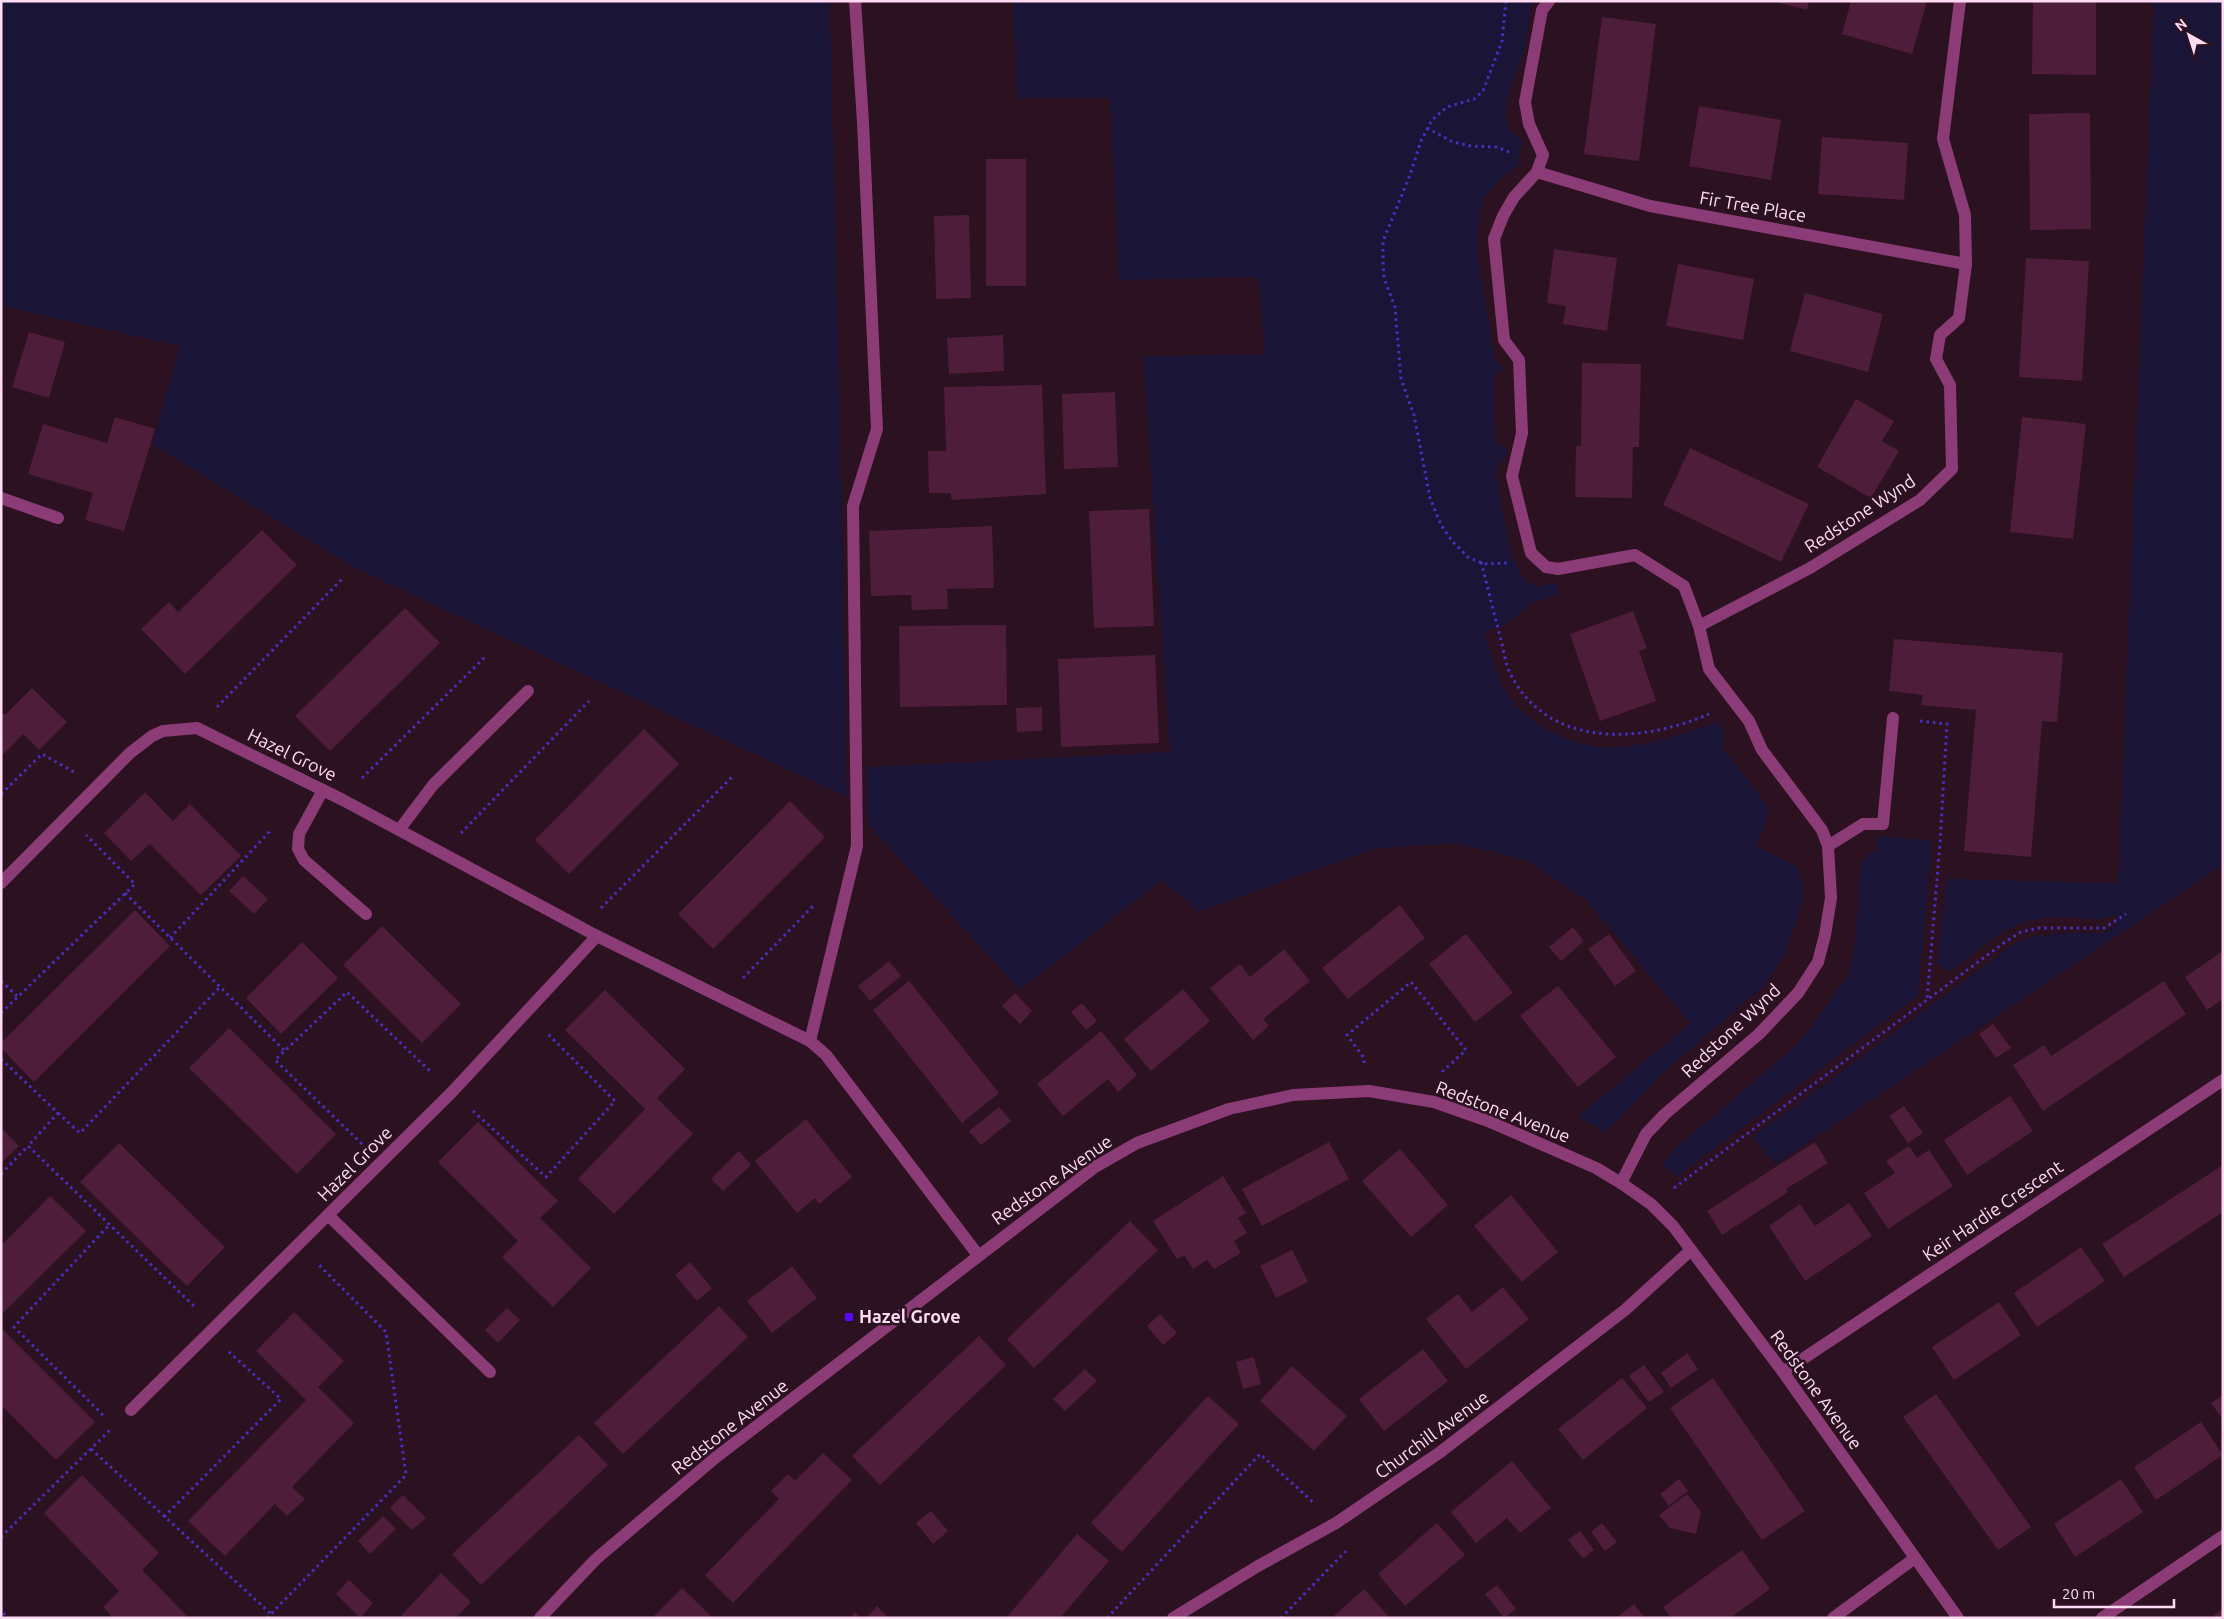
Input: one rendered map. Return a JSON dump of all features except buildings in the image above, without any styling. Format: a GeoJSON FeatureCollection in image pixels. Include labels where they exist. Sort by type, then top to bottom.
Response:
{"type":"FeatureCollection","features":[{"type":"Feature","properties":{"kind":"street"},"geometry":{"type":"LineString","coordinates":[[810,1041],[857,846],[853,506],[877,429],[863,122],[855,1]]}},
{"type":"Feature","properties":{"kind":"street"},"geometry":{"type":"LineString","coordinates":[[1535,558],[1531,553],[1512,476],[1522,434],[1518,360],[1504,340],[1494,239],[1503,216],[1514,197],[1539,167],[1542,156],[1529,124],[1524,102],[1542,10],[1549,1]]}},
{"type":"Feature","properties":{"kind":"street","name":"Redstone Wynd"},"geometry":{"type":"LineString","coordinates":[[1699,626],[1810,568],[1920,500],[1952,468],[1950,385],[1936,359],[1940,335],[1959,318],[1966,264],[1965,215],[1943,139],[1960,1]]}},
{"type":"Feature","properties":{"kind":"street","name":"Fir Tree Place"},"geometry":{"type":"LineString","coordinates":[[1539,167],[1650,206],[1966,264]]}},
{"type":"Feature","properties":{"kind":"street"},"geometry":{"type":"LineString","coordinates":[[1,498],[58,518]]}},
{"type":"Feature","properties":{"kind":"street","name":"Redstone Wynd"},"geometry":{"type":"LineString","coordinates":[[1535,558],[1546,567],[1558,569],[1635,555],[1684,586],[1699,626],[1709,670],[1749,722],[1762,750],[1822,830],[1828,846],[1831,898],[1826,935],[1818,962],[1798,993],[1759,1034],[1666,1114],[1646,1134],[1621,1183]]}},
{"type":"Feature","properties":{"kind":"street"},"geometry":{"type":"LineString","coordinates":[[399,830],[433,785],[528,691]]}},
{"type":"Feature","properties":{"kind":"street"},"geometry":{"type":"LineString","coordinates":[[1828,846],[1863,824],[1883,824],[1893,718]]}},
{"type":"Feature","properties":{"kind":"street"},"geometry":{"type":"LineString","coordinates":[[1,883],[130,754],[152,736],[164,731],[197,728]]}},
{"type":"Feature","properties":{"kind":"street","name":"Hazel Grove"},"geometry":{"type":"LineString","coordinates":[[197,728],[323,790],[581,928],[810,1041],[826,1055],[978,1255]]}},
{"type":"Feature","properties":{"kind":"street"},"geometry":{"type":"LineString","coordinates":[[323,790],[299,834],[298,849],[304,860],[366,914]]}},
{"type":"Feature","properties":{"kind":"street","name":"Hazel Grove"},"geometry":{"type":"LineString","coordinates":[[131,1410],[452,1092],[597,936]]}},
{"type":"Feature","properties":{"kind":"street","name":"Keir Hardie Crescent"},"geometry":{"type":"LineString","coordinates":[[1783,1372],[2223,1080]]}},
{"type":"Feature","properties":{"kind":"street","name":"Redstone Avenue"},"geometry":{"type":"LineString","coordinates":[[540,1618],[596,1559],[715,1458],[1095,1167],[1137,1143],[1229,1109],[1293,1094],[1369,1091],[1434,1102],[1488,1121],[1574,1158],[1621,1183],[1651,1204],[1673,1226],[1783,1372],[1958,1618]]}},
{"type":"Feature","properties":{"kind":"street"},"geometry":{"type":"LineString","coordinates":[[328,1215],[490,1372]]}},
{"type":"Feature","properties":{"kind":"street","name":"Churchill Avenue"},"geometry":{"type":"LineString","coordinates":[[1173,1618],[1258,1566],[1336,1523],[1440,1454],[1625,1310],[1691,1250]]}},
{"type":"Feature","properties":{"kind":"street"},"geometry":{"type":"LineString","coordinates":[[2102,1618],[2223,1536]]}},
{"type":"Feature","properties":{"kind":"street"},"geometry":{"type":"LineString","coordinates":[[1832,1618],[1915,1558]]}},
{"type":"Feature","properties":{"kind":"path"},"geometry":{"type":"LineString","coordinates":[[1506,1],[1502,40],[1483,90],[1474,99],[1447,107],[1432,120],[1428,128],[1383,241],[1384,278],[1395,307],[1401,379],[1414,415],[1430,498],[1441,524],[1453,542],[1468,557],[1481,562],[1501,564],[1535,558]]}},
{"type":"Feature","properties":{"kind":"path"},"geometry":{"type":"LineString","coordinates":[[1428,128],[1453,142],[1471,146],[1496,147],[1539,167]]}},
{"type":"Feature","properties":{"kind":"path"},"geometry":{"type":"LineString","coordinates":[[1481,562],[1509,672],[1522,693],[1537,708],[1555,719],[1578,730],[1603,736],[1624,736],[1670,728],[1696,720],[1735,703]]}},
{"type":"Feature","properties":{"kind":"path"},"geometry":{"type":"LineString","coordinates":[[197,728],[344,577]]}},
{"type":"Feature","properties":{"kind":"path"},"geometry":{"type":"LineString","coordinates":[[340,799],[486,656]]}},
{"type":"Feature","properties":{"kind":"path"},"geometry":{"type":"LineString","coordinates":[[442,853],[589,701]]}},
{"type":"Feature","properties":{"kind":"path"},"geometry":{"type":"LineString","coordinates":[[1893,718],[1947,724],[1940,843],[1927,1001]]}},
{"type":"Feature","properties":{"kind":"path"},"geometry":{"type":"LineString","coordinates":[[1,794],[42,754],[98,786]]}},
{"type":"Feature","properties":{"kind":"path"},"geometry":{"type":"LineString","coordinates":[[581,928],[733,776]]}},
{"type":"Feature","properties":{"kind":"path"},"geometry":{"type":"LineString","coordinates":[[1,1013],[134,884],[67,816]]}},
{"type":"Feature","properties":{"kind":"path"},"geometry":{"type":"LineString","coordinates":[[170,938],[277,824],[299,834]]}},
{"type":"Feature","properties":{"kind":"path"},"geometry":{"type":"LineString","coordinates":[[125,893],[285,1051]]}},
{"type":"Feature","properties":{"kind":"path"},"geometry":{"type":"LineString","coordinates":[[724,998],[818,900]]}},
{"type":"Feature","properties":{"kind":"path"},"geometry":{"type":"LineString","coordinates":[[1651,1204],[2004,942],[2021,932],[2039,928],[2063,926],[2085,929],[2104,928],[2126,914]]}},
{"type":"Feature","properties":{"kind":"path"},"geometry":{"type":"LineString","coordinates":[[1,981],[18,997]]}},
{"type":"Feature","properties":{"kind":"path"},"geometry":{"type":"LineString","coordinates":[[1369,1091],[1364,1058],[1347,1035],[1411,982],[1466,1050],[1443,1071],[1434,1102]]}},
{"type":"Feature","properties":{"kind":"path"},"geometry":{"type":"LineString","coordinates":[[1,1059],[80,1133],[220,987]]}},
{"type":"Feature","properties":{"kind":"path"},"geometry":{"type":"LineString","coordinates":[[381,1162],[275,1060],[347,992],[452,1092],[546,1177],[615,1101],[526,1013]]}},
{"type":"Feature","properties":{"kind":"path"},"geometry":{"type":"LineString","coordinates":[[1,1174],[58,1113]]}},
{"type":"Feature","properties":{"kind":"path"},"geometry":{"type":"LineString","coordinates":[[28,1146],[110,1224],[281,1399],[164,1517]]}},
{"type":"Feature","properties":{"kind":"path"},"geometry":{"type":"LineString","coordinates":[[110,1224],[14,1327],[114,1426]]}},
{"type":"Feature","properties":{"kind":"path"},"geometry":{"type":"LineString","coordinates":[[267,1618],[406,1475],[386,1332],[321,1266],[297,1246]]}},
{"type":"Feature","properties":{"kind":"path"},"geometry":{"type":"LineString","coordinates":[[1,1537],[131,1410]]}},
{"type":"Feature","properties":{"kind":"path"},"geometry":{"type":"LineString","coordinates":[[91,1449],[271,1614]]}},
{"type":"Feature","properties":{"kind":"path"},"geometry":{"type":"LineString","coordinates":[[1107,1618],[1260,1454],[1356,1541],[1281,1618]]}},
{"type":"Feature","properties":{"kind":"path"},"geometry":{"type":"LineString","coordinates":[[1,1607],[6,1618]]}},
{"type":"Feature","properties":{"kind":"shaded area"},"geometry":{"type":"Polygon","coordinates":[[[1,1],[830,1],[847,797],[353,567],[152,444],[180,346],[1,306],[1,1]]]}},
{"type":"Feature","properties":{"kind":"shaded area"},"geometry":{"type":"Polygon","coordinates":[[[1013,1],[1532,1],[1525,49],[1508,98],[1505,118],[1512,133],[1523,141],[1518,165],[1505,175],[1484,197],[1478,227],[1478,258],[1495,359],[1504,369],[1494,376],[1495,442],[1509,451],[1496,470],[1507,533],[1517,567],[1524,578],[1535,586],[1556,582],[1561,594],[1532,603],[1504,626],[1485,631],[1492,657],[1506,692],[1519,708],[1552,732],[1578,742],[1603,747],[1633,745],[1662,739],[1719,722],[1725,733],[1723,748],[1770,809],[1757,846],[1796,866],[1803,881],[1802,904],[1786,952],[1764,986],[1665,1071],[1606,1132],[1577,1117],[1690,1023],[1586,900],[1526,860],[1456,843],[1373,849],[1198,912],[1162,880],[1020,990],[868,824],[867,767],[1170,752],[1143,356],[1265,354],[1258,277],[1119,280],[1110,98],[1017,98],[1013,1]]]}},
{"type":"Feature","properties":{"kind":"shaded area"},"geometry":{"type":"Polygon","coordinates":[[[2154,1],[2223,1],[2223,865],[1776,1164],[1751,1138],[2016,943],[2027,938],[2060,933],[2104,933],[2116,924],[2117,914],[2099,919],[2072,917],[2043,918],[2017,925],[2007,930],[1953,970],[1943,969],[1937,962],[1947,879],[2118,883],[2154,1]]]}},
{"type":"Feature","properties":{"kind":"shaded area"},"geometry":{"type":"Polygon","coordinates":[[[1882,836],[1932,841],[1918,996],[1677,1176],[1662,1165],[1671,1152],[1793,1048],[1811,1028],[1849,973],[1856,935],[1860,867],[1868,855],[1879,848],[1875,840],[1882,836]]]}},
{"type":"Feature","properties":{"kind":"place","name":"Hazel Grove"},"geometry":{"type":"Point","coordinates":[849,1317]}}]}
